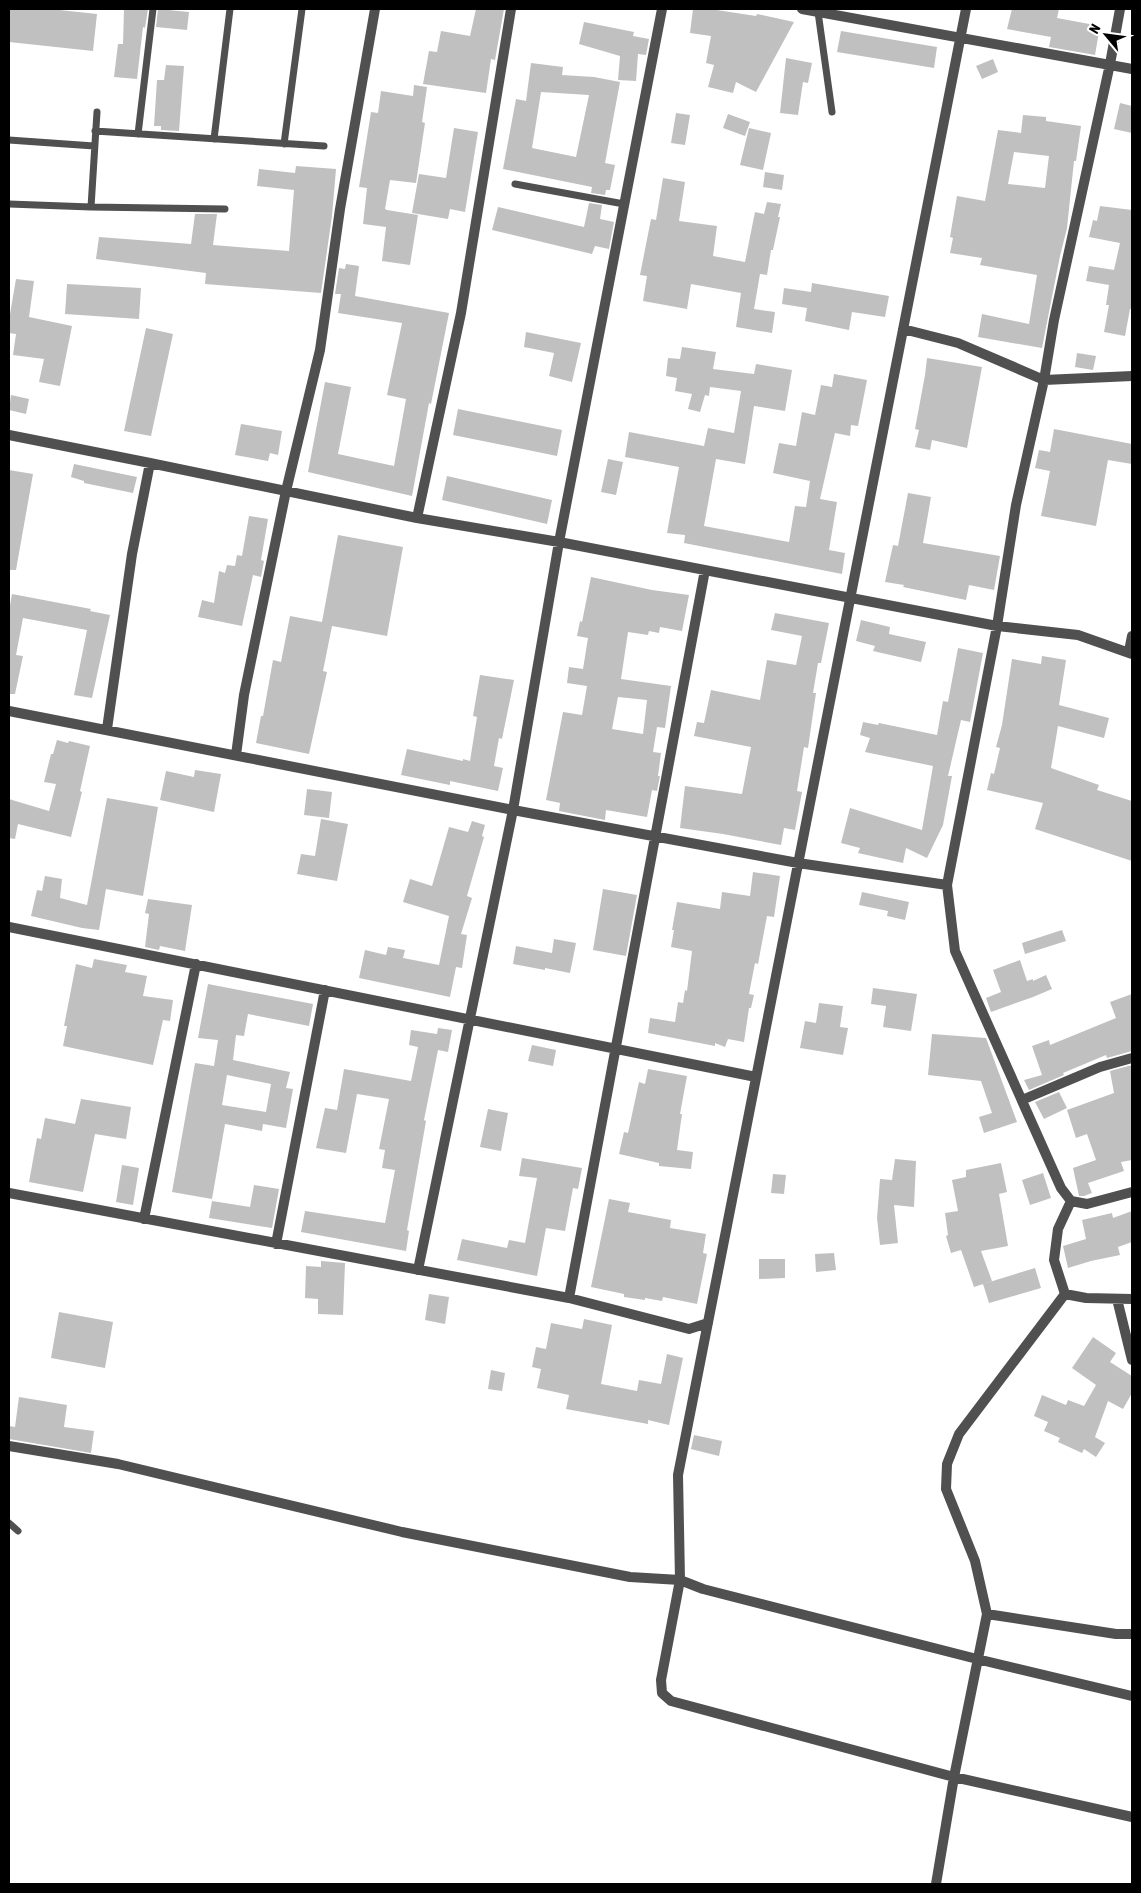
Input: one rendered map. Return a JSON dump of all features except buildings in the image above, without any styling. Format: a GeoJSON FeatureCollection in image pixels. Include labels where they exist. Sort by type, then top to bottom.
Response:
{"type":"FeatureCollection","features":[{"type":"Feature","properties":{"kind":"street"},"geometry":{"type":"LineString","coordinates":[[236,755],[244,695],[286,491],[320,350],[340,209],[375,9]]}},
{"type":"Feature","properties":{"kind":"street"},"geometry":{"type":"LineString","coordinates":[[417,518],[461,313],[511,9]]}},
{"type":"Feature","properties":{"kind":"street"},"geometry":{"type":"LineString","coordinates":[[418,1270],[513,810],[559,542],[662,9]]}},
{"type":"Feature","properties":{"kind":"street"},"geometry":{"type":"LineString","coordinates":[[802,9],[818,10],[1132,69]]}},
{"type":"Feature","properties":{"kind":"street"},"geometry":{"type":"LineString","coordinates":[[966,9],[678,1475],[680,1580],[661,1680],[662,1693],[670,1701],[954,1777],[1132,1816]]}},
{"type":"Feature","properties":{"kind":"street"},"geometry":{"type":"LineString","coordinates":[[1120,9],[1110,64],[1054,320],[1044,380],[1016,505],[997,626],[947,885],[955,951],[1062,1188],[1071,1201],[1087,1204],[1132,1192]]}},
{"type":"Feature","properties":{"kind":"street"},"geometry":{"type":"LineString","coordinates":[[903,329],[958,343],[1044,380],[1132,376]]}},
{"type":"Feature","properties":{"kind":"street"},"geometry":{"type":"LineString","coordinates":[[9,435],[417,518],[559,542],[997,626],[1078,635],[1131,653],[1132,636]]}},
{"type":"Feature","properties":{"kind":"street"},"geometry":{"type":"LineString","coordinates":[[108,729],[132,554],[150,463]]}},
{"type":"Feature","properties":{"kind":"street"},"geometry":{"type":"LineString","coordinates":[[569,1298],[705,570]]}},
{"type":"Feature","properties":{"kind":"street"},"geometry":{"type":"LineString","coordinates":[[9,711],[513,810],[798,863],[947,885]]}},
{"type":"Feature","properties":{"kind":"street"},"geometry":{"type":"LineString","coordinates":[[9,928],[756,1077]]}},
{"type":"Feature","properties":{"kind":"street"},"geometry":{"type":"LineString","coordinates":[[144,1219],[196,964]]}},
{"type":"Feature","properties":{"kind":"street"},"geometry":{"type":"LineString","coordinates":[[276,1244],[325,990]]}},
{"type":"Feature","properties":{"kind":"street"},"geometry":{"type":"LineString","coordinates":[[1022,1100],[1100,1067],[1132,1058]]}},
{"type":"Feature","properties":{"kind":"street"},"geometry":{"type":"LineString","coordinates":[[9,1193],[569,1298],[690,1329],[708,1323]]}},
{"type":"Feature","properties":{"kind":"street"},"geometry":{"type":"LineString","coordinates":[[1065,1294],[1054,1260],[1058,1229],[1071,1201]]}},
{"type":"Feature","properties":{"kind":"street"},"geometry":{"type":"LineString","coordinates":[[1065,1294],[1086,1298],[1132,1298]]}},
{"type":"Feature","properties":{"kind":"street"},"geometry":{"type":"LineString","coordinates":[[936,1884],[954,1777],[987,1614],[975,1561],[946,1488],[946,1464],[959,1434],[1065,1294]]}},
{"type":"Feature","properties":{"kind":"street"},"geometry":{"type":"LineString","coordinates":[[1116,1299],[1132,1360]]}},
{"type":"Feature","properties":{"kind":"street"},"geometry":{"type":"LineString","coordinates":[[9,1446],[118,1464],[402,1532],[630,1577],[680,1580],[703,1589],[977,1659],[1132,1696]]}},
{"type":"Feature","properties":{"kind":"street"},"geometry":{"type":"LineString","coordinates":[[987,1614],[1116,1634],[1132,1634]]}},
{"type":"Feature","properties":{"kind":"lane"},"geometry":{"type":"LineString","coordinates":[[138,134],[153,9]]}},
{"type":"Feature","properties":{"kind":"lane"},"geometry":{"type":"LineString","coordinates":[[214,139],[230,9]]}},
{"type":"Feature","properties":{"kind":"lane"},"geometry":{"type":"LineString","coordinates":[[284,144],[302,9]]}},
{"type":"Feature","properties":{"kind":"lane"},"geometry":{"type":"LineString","coordinates":[[818,10],[832,112]]}},
{"type":"Feature","properties":{"kind":"lane"},"geometry":{"type":"LineString","coordinates":[[90,207],[97,112]]}},
{"type":"Feature","properties":{"kind":"lane"},"geometry":{"type":"LineString","coordinates":[[95,131],[324,146]]}},
{"type":"Feature","properties":{"kind":"lane"},"geometry":{"type":"LineString","coordinates":[[9,140],[94,146]]}},
{"type":"Feature","properties":{"kind":"lane"},"geometry":{"type":"LineString","coordinates":[[515,184],[624,204]]}},
{"type":"Feature","properties":{"kind":"lane"},"geometry":{"type":"LineString","coordinates":[[9,204],[225,209]]}},
{"type":"Feature","properties":{"kind":"lane"},"geometry":{"type":"LineString","coordinates":[[9,1523],[18,1531]]}}]}
